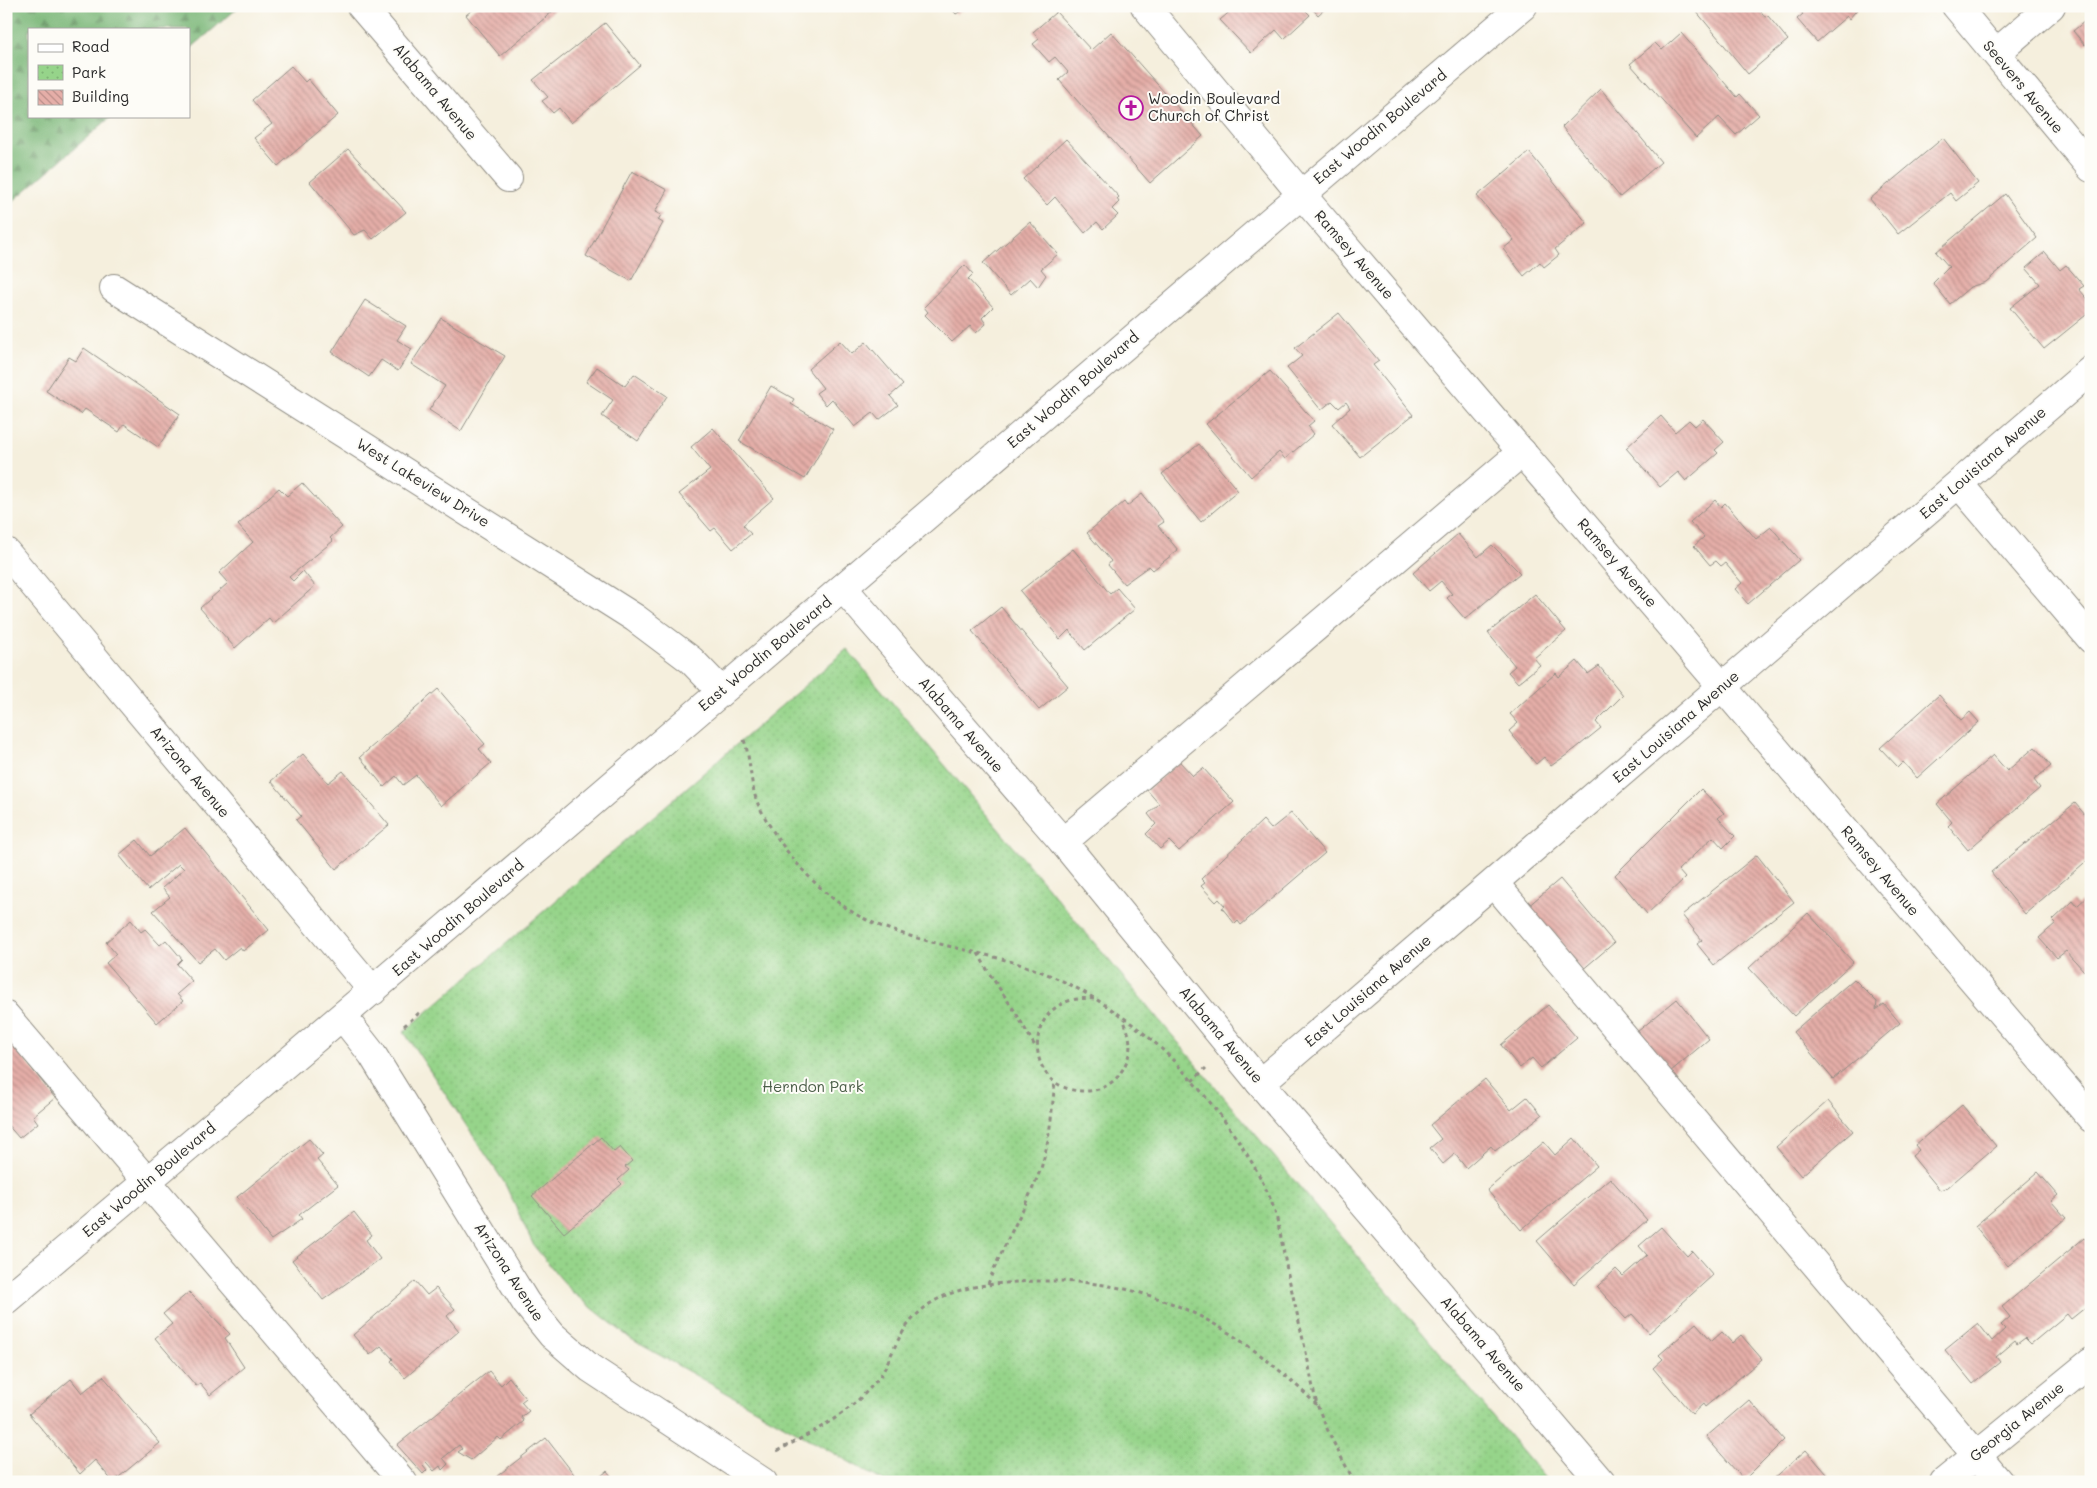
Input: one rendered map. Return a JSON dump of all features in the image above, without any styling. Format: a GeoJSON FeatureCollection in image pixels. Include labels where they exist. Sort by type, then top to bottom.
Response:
{"type":"FeatureCollection","features":[{"type":"Feature","properties":{"kind":"street","name":"Alabama Avenue"},"geometry":{"type":"LineString","coordinates":[[361,6],[508,178]]}},
{"type":"Feature","properties":{"kind":"street","name":"Ramsey Avenue"},"geometry":{"type":"LineString","coordinates":[[1145,6],[1301,194],[2091,1118]]}},
{"type":"Feature","properties":{"kind":"street","name":"East Woodin Boulevard"},"geometry":{"type":"LineString","coordinates":[[6,1300],[343,1017],[1522,6]]}},
{"type":"Feature","properties":{"kind":"street","name":"Seevers Avenue"},"geometry":{"type":"LineString","coordinates":[[1956,6],[2091,168]]}},
{"type":"Feature","properties":{"kind":"street"},"geometry":{"type":"LineString","coordinates":[[1996,53],[2051,6]]}},
{"type":"Feature","properties":{"kind":"street","name":"West Lakeview Drive"},"geometry":{"type":"LineString","coordinates":[[114,288],[636,618],[691,660],[721,691]]}},
{"type":"Feature","properties":{"kind":"street","name":"East Louisiana Avenue"},"geometry":{"type":"LineString","coordinates":[[1260,1083],[2091,370]]}},
{"type":"Feature","properties":{"kind":"street"},"geometry":{"type":"LineString","coordinates":[[1062,842],[1522,452]]}},
{"type":"Feature","properties":{"kind":"street"},"geometry":{"type":"LineString","coordinates":[[1959,484],[2091,639]]}},
{"type":"Feature","properties":{"kind":"street","name":"Arizona Avenue"},"geometry":{"type":"LineString","coordinates":[[6,552],[373,991]]}},
{"type":"Feature","properties":{"kind":"street","name":"Alabama Avenue"},"geometry":{"type":"LineString","coordinates":[[843,588],[1062,842],[1260,1083],[1601,1482]]}},
{"type":"Feature","properties":{"kind":"street"},"geometry":{"type":"LineString","coordinates":[[1494,883],[1999,1482]]}},
{"type":"Feature","properties":{"kind":"street"},"geometry":{"type":"LineString","coordinates":[[6,1016],[403,1482]]}},
{"type":"Feature","properties":{"kind":"street","name":"Arizona Avenue"},"geometry":{"type":"LineString","coordinates":[[343,1017],[372,1054],[526,1303],[552,1335],[590,1368],[763,1482]]}},
{"type":"Feature","properties":{"kind":"street","name":"Georgia Avenue"},"geometry":{"type":"LineString","coordinates":[[1944,1482],[2091,1362]]}},
{"type":"Feature","properties":{"kind":"path"},"geometry":{"type":"LineString","coordinates":[[744,740],[750,755],[752,782],[759,808],[775,834],[803,870],[833,898],[859,916],[895,930],[1028,966],[1051,976],[1097,1000],[1152,1040],[1192,1081],[1249,1157],[1261,1178],[1274,1210],[1318,1406],[1355,1482]]}},
{"type":"Feature","properties":{"kind":"path"},"geometry":{"type":"LineString","coordinates":[[978,953],[989,973],[1016,1012],[1037,1050],[1041,1065],[1050,1078],[1062,1087],[1077,1092],[1092,1091],[1107,1086],[1119,1075],[1127,1063],[1131,1047],[1129,1032],[1122,1018]]}},
{"type":"Feature","properties":{"kind":"path"},"geometry":{"type":"LineString","coordinates":[[1037,1050],[1038,1034],[1043,1021],[1053,1009],[1067,1001],[1082,998],[1097,1000]]}},
{"type":"Feature","properties":{"kind":"path"},"geometry":{"type":"LineString","coordinates":[[404,1026],[419,1013]]}},
{"type":"Feature","properties":{"kind":"path"},"geometry":{"type":"LineString","coordinates":[[988,1284],[1018,1222],[1041,1166],[1050,1122],[1055,1081]]}},
{"type":"Feature","properties":{"kind":"path"},"geometry":{"type":"LineString","coordinates":[[769,1456],[832,1422],[855,1404],[881,1375],[910,1320],[932,1303],[955,1292],[988,1284],[1050,1280],[1081,1282],[1125,1289],[1173,1303],[1209,1319],[1244,1342],[1286,1374],[1318,1406]]}},
{"type":"Feature","properties":{"kind":"green space"},"geometry":{"type":"Polygon","coordinates":[[[6,6],[240,6],[190,49],[190,28],[28,28],[28,118],[110,118],[6,207],[6,6]]]}},
{"type":"Feature","properties":{"kind":"green space","name":"Herndon Park"},"geometry":{"type":"Polygon","coordinates":[[[847,649],[1548,1482],[885,1482],[631,1339],[571,1291],[534,1246],[504,1182],[404,1032],[847,649]]]}},
{"type":"Feature","properties":{"kind":"building"},"geometry":{"type":"Polygon","coordinates":[[[477,6],[559,6],[500,56],[466,15],[477,6]]]}},
{"type":"Feature","properties":{"kind":"building"},"geometry":{"type":"Polygon","coordinates":[[[949,6],[969,6],[956,14],[949,6]]]}},
{"type":"Feature","properties":{"kind":"building"},"geometry":{"type":"Polygon","coordinates":[[[1233,6],[1301,6],[1310,15],[1284,39],[1276,30],[1251,53],[1220,20],[1234,8],[1233,6]]]}},
{"type":"Feature","properties":{"kind":"building"},"geometry":{"type":"Polygon","coordinates":[[[1310,6],[1328,6],[1318,15],[1310,6]]]}},
{"type":"Feature","properties":{"kind":"building"},"geometry":{"type":"Polygon","coordinates":[[[1703,6],[1757,6],[1788,40],[1748,74],[1696,11],[1703,6]]]}},
{"type":"Feature","properties":{"kind":"building"},"geometry":{"type":"Polygon","coordinates":[[[1796,6],[1860,6],[1849,19],[1847,16],[1817,42],[1797,19],[1803,14],[1796,6]]]}},
{"type":"Feature","properties":{"kind":"building","name":"Woodin Boulevard Church of Christ"},"geometry":{"type":"Polygon","coordinates":[[[1056,12],[1091,50],[1111,32],[1203,136],[1150,183],[1059,80],[1068,72],[1055,57],[1049,62],[1033,44],[1039,39],[1033,32],[1056,12]]]}},
{"type":"Feature","properties":{"kind":"building"},"geometry":{"type":"Polygon","coordinates":[[[2091,16],[2091,46],[2088,42],[2085,45],[2073,31],[2091,16]]]}},
{"type":"Feature","properties":{"kind":"building"},"geometry":{"type":"Polygon","coordinates":[[[605,23],[640,65],[571,123],[559,108],[553,113],[542,101],[548,97],[533,80],[605,23]]]}},
{"type":"Feature","properties":{"kind":"building"},"geometry":{"type":"Polygon","coordinates":[[[1681,33],[1737,97],[1740,94],[1759,115],[1736,135],[1719,117],[1696,138],[1630,64],[1655,43],[1662,50],[1681,33]]]}},
{"type":"Feature","properties":{"kind":"building"},"geometry":{"type":"Polygon","coordinates":[[[291,66],[305,82],[308,79],[338,115],[278,166],[254,138],[272,124],[252,100],[291,66]]]}},
{"type":"Feature","properties":{"kind":"building"},"geometry":{"type":"Polygon","coordinates":[[[1601,89],[1661,162],[1620,197],[1562,127],[1601,89]]]}},
{"type":"Feature","properties":{"kind":"building"},"geometry":{"type":"Polygon","coordinates":[[[1943,138],[1978,183],[1956,201],[1950,193],[1898,234],[1870,199],[1943,138]]]}},
{"type":"Feature","properties":{"kind":"building"},"geometry":{"type":"Polygon","coordinates":[[[1066,139],[1119,197],[1117,199],[1119,202],[1112,209],[1118,215],[1103,229],[1097,222],[1085,233],[1055,197],[1047,205],[1023,179],[1066,139]]]}},
{"type":"Feature","properties":{"kind":"building"},"geometry":{"type":"Polygon","coordinates":[[[348,149],[406,212],[373,239],[365,230],[354,235],[310,182],[348,149]]]}},
{"type":"Feature","properties":{"kind":"building"},"geometry":{"type":"Polygon","coordinates":[[[1529,152],[1587,223],[1555,249],[1559,255],[1544,267],[1540,262],[1524,276],[1503,249],[1514,240],[1477,196],[1529,152]]]}},
{"type":"Feature","properties":{"kind":"building"},"geometry":{"type":"Polygon","coordinates":[[[632,171],[667,190],[655,212],[661,215],[658,220],[663,223],[631,281],[586,256],[632,171]]]}},
{"type":"Feature","properties":{"kind":"building"},"geometry":{"type":"Polygon","coordinates":[[[2005,194],[2037,238],[1986,282],[1970,287],[1950,304],[1933,283],[1949,267],[1936,252],[2005,194]]]}},
{"type":"Feature","properties":{"kind":"building"},"geometry":{"type":"Polygon","coordinates":[[[1030,222],[1058,254],[1041,269],[1046,275],[1038,287],[1030,278],[1011,295],[983,263],[1030,222]]]}},
{"type":"Feature","properties":{"kind":"building"},"geometry":{"type":"Polygon","coordinates":[[[2045,252],[2060,270],[2066,265],[2084,286],[2079,289],[2091,303],[2091,311],[2044,349],[2010,308],[2040,284],[2026,268],[2045,252]]]}},
{"type":"Feature","properties":{"kind":"building"},"geometry":{"type":"Polygon","coordinates":[[[965,265],[973,274],[968,279],[993,307],[982,318],[986,324],[976,333],[970,326],[952,342],[925,315],[928,312],[924,307],[965,265]]]}},
{"type":"Feature","properties":{"kind":"building"},"geometry":{"type":"Polygon","coordinates":[[[365,300],[406,326],[397,340],[412,349],[398,371],[381,360],[369,377],[332,352],[365,300]]]}},
{"type":"Feature","properties":{"kind":"building"},"geometry":{"type":"Polygon","coordinates":[[[1339,313],[1379,361],[1373,365],[1413,415],[1360,457],[1332,424],[1350,408],[1346,402],[1339,408],[1332,401],[1321,410],[1287,368],[1302,356],[1295,348],[1339,313]]]}},
{"type":"Feature","properties":{"kind":"building"},"geometry":{"type":"Polygon","coordinates":[[[441,318],[505,356],[461,431],[429,410],[445,386],[411,364],[441,318]]]}},
{"type":"Feature","properties":{"kind":"building"},"geometry":{"type":"Polygon","coordinates":[[[840,341],[852,354],[866,342],[903,385],[890,396],[898,405],[879,420],[873,413],[855,427],[832,399],[826,405],[816,393],[823,388],[808,369],[840,341]]]}},
{"type":"Feature","properties":{"kind":"building"},"geometry":{"type":"Polygon","coordinates":[[[84,348],[180,414],[158,447],[124,424],[119,432],[85,409],[81,414],[46,391],[69,357],[76,361],[84,348]]]}},
{"type":"Feature","properties":{"kind":"building"},"geometry":{"type":"Polygon","coordinates":[[[597,367],[625,386],[634,374],[667,396],[638,441],[602,416],[613,400],[586,382],[597,367]]]}},
{"type":"Feature","properties":{"kind":"building"},"geometry":{"type":"Polygon","coordinates":[[[1270,371],[1314,421],[1308,426],[1314,434],[1285,459],[1279,452],[1251,477],[1206,424],[1270,371]]]}},
{"type":"Feature","properties":{"kind":"building"},"geometry":{"type":"Polygon","coordinates":[[[771,386],[794,399],[791,404],[833,429],[805,479],[739,441],[771,386]]]}},
{"type":"Feature","properties":{"kind":"building"},"geometry":{"type":"Polygon","coordinates":[[[1661,416],[1675,432],[1689,420],[1695,426],[1703,419],[1724,442],[1715,450],[1718,453],[1686,481],[1678,472],[1660,487],[1626,448],[1661,416]]]}},
{"type":"Feature","properties":{"kind":"building"},"geometry":{"type":"Polygon","coordinates":[[[713,428],[774,498],[743,525],[751,534],[733,549],[715,528],[711,531],[679,494],[710,470],[691,447],[713,428]]]}},
{"type":"Feature","properties":{"kind":"building"},"geometry":{"type":"Polygon","coordinates":[[[1199,444],[1238,491],[1201,522],[1162,474],[1199,444]]]}},
{"type":"Feature","properties":{"kind":"building"},"geometry":{"type":"Polygon","coordinates":[[[302,483],[342,527],[330,538],[333,541],[289,577],[293,581],[303,571],[315,586],[273,623],[269,618],[235,648],[200,608],[228,583],[219,573],[253,542],[238,525],[279,488],[287,496],[302,483]]]}},
{"type":"Feature","properties":{"kind":"building"},"geometry":{"type":"Polygon","coordinates":[[[1142,494],[1164,522],[1158,526],[1178,550],[1153,570],[1149,566],[1124,584],[1108,565],[1111,561],[1087,533],[1124,502],[1127,506],[1142,494]]]}},
{"type":"Feature","properties":{"kind":"building"},"geometry":{"type":"Polygon","coordinates":[[[1715,500],[1721,507],[1725,503],[1756,539],[1771,527],[1799,560],[1748,604],[1735,589],[1742,583],[1725,563],[1721,566],[1716,561],[1710,565],[1694,546],[1704,537],[1690,522],[1715,500]]]}},
{"type":"Feature","properties":{"kind":"building"},"geometry":{"type":"Polygon","coordinates":[[[1458,534],[1478,557],[1492,545],[1520,573],[1465,619],[1447,598],[1452,594],[1441,581],[1429,591],[1413,573],[1458,534]]]}},
{"type":"Feature","properties":{"kind":"building"},"geometry":{"type":"Polygon","coordinates":[[[1073,549],[1110,594],[1117,588],[1135,609],[1085,650],[1069,630],[1060,639],[1020,591],[1073,549]]]}},
{"type":"Feature","properties":{"kind":"building"},"geometry":{"type":"Polygon","coordinates":[[[1535,594],[1566,631],[1534,658],[1540,665],[1518,683],[1508,672],[1515,666],[1488,633],[1535,594]]]}},
{"type":"Feature","properties":{"kind":"building"},"geometry":{"type":"Polygon","coordinates":[[[1001,607],[1068,686],[1039,710],[972,631],[1001,607]]]}},
{"type":"Feature","properties":{"kind":"building"},"geometry":{"type":"Polygon","coordinates":[[[1577,661],[1588,674],[1599,666],[1623,695],[1596,722],[1601,728],[1575,749],[1551,766],[1544,757],[1536,764],[1509,731],[1518,723],[1510,714],[1556,673],[1559,677],[1577,661]]]}},
{"type":"Feature","properties":{"kind":"building"},"geometry":{"type":"Polygon","coordinates":[[[438,689],[485,744],[479,749],[491,763],[441,806],[416,775],[403,785],[396,776],[384,787],[360,757],[438,689]]]}},
{"type":"Feature","properties":{"kind":"building"},"geometry":{"type":"Polygon","coordinates":[[[1939,695],[1961,720],[1970,712],[1979,722],[1917,778],[1903,762],[1898,767],[1880,748],[1939,695]]]}},
{"type":"Feature","properties":{"kind":"building"},"geometry":{"type":"Polygon","coordinates":[[[2035,747],[2051,766],[2034,780],[2040,788],[1968,850],[1948,826],[1952,822],[1937,804],[1993,755],[2007,771],[2035,747]]]}},
{"type":"Feature","properties":{"kind":"building"},"geometry":{"type":"Polygon","coordinates":[[[303,754],[328,783],[343,771],[389,825],[336,869],[296,820],[301,816],[271,781],[303,754]]]}},
{"type":"Feature","properties":{"kind":"building"},"geometry":{"type":"Polygon","coordinates":[[[1179,761],[1193,776],[1203,768],[1234,802],[1179,851],[1169,841],[1160,849],[1146,834],[1156,824],[1148,814],[1159,804],[1147,790],[1179,761]]]}},
{"type":"Feature","properties":{"kind":"building"},"geometry":{"type":"Polygon","coordinates":[[[1701,789],[1724,813],[1718,818],[1735,836],[1723,848],[1713,837],[1678,870],[1685,878],[1647,914],[1615,875],[1701,789]]]}},
{"type":"Feature","properties":{"kind":"building"},"geometry":{"type":"Polygon","coordinates":[[[2075,803],[2091,822],[2091,857],[2025,914],[1991,872],[2075,803]]]}},
{"type":"Feature","properties":{"kind":"building"},"geometry":{"type":"Polygon","coordinates":[[[1291,813],[1325,853],[1241,925],[1238,921],[1235,924],[1222,908],[1225,906],[1219,899],[1216,902],[1201,886],[1205,883],[1201,879],[1263,820],[1271,829],[1291,813]]]}},
{"type":"Feature","properties":{"kind":"building"},"geometry":{"type":"Polygon","coordinates":[[[185,828],[269,930],[243,951],[240,947],[224,960],[215,949],[198,962],[153,911],[170,897],[162,888],[184,869],[179,864],[148,890],[119,855],[137,840],[150,856],[185,828]]]}},
{"type":"Feature","properties":{"kind":"building"},"geometry":{"type":"Polygon","coordinates":[[[1757,855],[1794,902],[1714,965],[1697,944],[1702,940],[1682,915],[1757,855]]]}},
{"type":"Feature","properties":{"kind":"building"},"geometry":{"type":"Polygon","coordinates":[[[1560,879],[1614,943],[1581,971],[1527,907],[1560,879]]]}},
{"type":"Feature","properties":{"kind":"building"},"geometry":{"type":"Polygon","coordinates":[[[2091,893],[2091,966],[2084,971],[2066,951],[2057,958],[2039,938],[2056,923],[2053,920],[2073,901],[2077,906],[2091,893]]]}},
{"type":"Feature","properties":{"kind":"building"},"geometry":{"type":"Polygon","coordinates":[[[1808,913],[1853,962],[1794,1016],[1749,968],[1808,913]]]}},
{"type":"Feature","properties":{"kind":"building"},"geometry":{"type":"Polygon","coordinates":[[[131,920],[141,932],[145,929],[160,945],[166,940],[182,959],[177,964],[192,981],[177,994],[183,1001],[157,1023],[106,963],[116,954],[106,942],[131,920]]]}},
{"type":"Feature","properties":{"kind":"building"},"geometry":{"type":"Polygon","coordinates":[[[1854,979],[1877,1002],[1876,1010],[1884,1004],[1900,1023],[1833,1079],[1793,1032],[1854,979]]]}},
{"type":"Feature","properties":{"kind":"building"},"geometry":{"type":"Polygon","coordinates":[[[1677,999],[1709,1039],[1670,1072],[1637,1032],[1677,999]]]}},
{"type":"Feature","properties":{"kind":"building"},"geometry":{"type":"Polygon","coordinates":[[[1548,1005],[1577,1038],[1541,1068],[1532,1058],[1520,1068],[1501,1045],[1548,1005]]]}},
{"type":"Feature","properties":{"kind":"building"},"geometry":{"type":"Polygon","coordinates":[[[6,1036],[55,1098],[33,1116],[38,1123],[19,1138],[6,1123],[6,1036]]]}},
{"type":"Feature","properties":{"kind":"building"},"geometry":{"type":"Polygon","coordinates":[[[1485,1079],[1511,1110],[1527,1097],[1542,1115],[1495,1151],[1491,1146],[1466,1168],[1455,1154],[1443,1164],[1430,1148],[1441,1139],[1430,1125],[1485,1079]]]}},
{"type":"Feature","properties":{"kind":"building"},"geometry":{"type":"Polygon","coordinates":[[[1828,1101],[1853,1131],[1801,1176],[1776,1147],[1828,1101]]]}},
{"type":"Feature","properties":{"kind":"building"},"geometry":{"type":"Polygon","coordinates":[[[1962,1105],[1996,1146],[1948,1187],[1940,1190],[1912,1156],[1919,1150],[1915,1145],[1962,1105]]]}},
{"type":"Feature","properties":{"kind":"building"},"geometry":{"type":"Polygon","coordinates":[[[601,1137],[614,1152],[620,1147],[632,1161],[625,1167],[629,1170],[618,1180],[622,1184],[564,1233],[532,1196],[601,1137]]]}},
{"type":"Feature","properties":{"kind":"building"},"geometry":{"type":"Polygon","coordinates":[[[1574,1138],[1597,1166],[1521,1230],[1487,1190],[1544,1142],[1555,1155],[1574,1138]]]}},
{"type":"Feature","properties":{"kind":"building"},"geometry":{"type":"Polygon","coordinates":[[[309,1139],[323,1155],[317,1160],[338,1185],[299,1215],[302,1219],[271,1240],[237,1197],[309,1139]]]}},
{"type":"Feature","properties":{"kind":"building"},"geometry":{"type":"Polygon","coordinates":[[[2038,1172],[2058,1195],[2051,1201],[2066,1218],[2008,1266],[1975,1226],[2038,1172]]]}},
{"type":"Feature","properties":{"kind":"building"},"geometry":{"type":"Polygon","coordinates":[[[1610,1178],[1647,1220],[1574,1284],[1537,1241],[1610,1178]]]}},
{"type":"Feature","properties":{"kind":"building"},"geometry":{"type":"Polygon","coordinates":[[[354,1212],[372,1235],[366,1240],[380,1259],[323,1300],[292,1260],[354,1212]]]}},
{"type":"Feature","properties":{"kind":"building"},"geometry":{"type":"Polygon","coordinates":[[[1661,1227],[1687,1256],[1692,1251],[1713,1275],[1649,1333],[1632,1314],[1626,1319],[1597,1287],[1616,1269],[1623,1276],[1647,1255],[1639,1246],[1661,1227]]]}},
{"type":"Feature","properties":{"kind":"building"},"geometry":{"type":"Polygon","coordinates":[[[2084,1238],[2091,1246],[2091,1303],[2071,1319],[2067,1314],[2031,1344],[2025,1338],[2017,1344],[2015,1341],[1996,1357],[2000,1362],[1973,1384],[1945,1350],[1978,1323],[1992,1341],[2005,1329],[2001,1325],[2010,1317],[2002,1307],[2084,1238]]]}},
{"type":"Feature","properties":{"kind":"building"},"geometry":{"type":"Polygon","coordinates":[[[415,1281],[427,1295],[436,1288],[455,1309],[447,1316],[459,1331],[405,1378],[391,1361],[393,1359],[381,1346],[370,1355],[353,1335],[415,1281]]]}},
{"type":"Feature","properties":{"kind":"building"},"geometry":{"type":"Polygon","coordinates":[[[189,1292],[230,1334],[225,1338],[244,1367],[210,1395],[200,1383],[196,1386],[155,1338],[172,1324],[163,1314],[189,1292]]]}},
{"type":"Feature","properties":{"kind":"building"},"geometry":{"type":"Polygon","coordinates":[[[1696,1323],[1712,1341],[1722,1332],[1732,1343],[1741,1335],[1762,1359],[1705,1407],[1703,1404],[1692,1414],[1653,1368],[1663,1359],[1659,1355],[1696,1323]]]}},
{"type":"Feature","properties":{"kind":"building"},"geometry":{"type":"Polygon","coordinates":[[[489,1371],[501,1385],[509,1377],[526,1398],[521,1402],[529,1411],[521,1417],[524,1421],[501,1440],[498,1437],[471,1460],[458,1452],[462,1449],[459,1445],[443,1458],[448,1464],[442,1470],[440,1466],[434,1471],[426,1462],[423,1465],[427,1470],[423,1474],[397,1445],[489,1371]]]}},
{"type":"Feature","properties":{"kind":"building"},"geometry":{"type":"Polygon","coordinates":[[[103,1376],[160,1443],[113,1482],[95,1460],[80,1474],[29,1414],[71,1379],[82,1393],[103,1376]]]}},
{"type":"Feature","properties":{"kind":"building"},"geometry":{"type":"Polygon","coordinates":[[[1749,1400],[1784,1440],[1744,1480],[1706,1437],[1749,1400]]]}},
{"type":"Feature","properties":{"kind":"building"},"geometry":{"type":"Polygon","coordinates":[[[546,1438],[580,1482],[500,1482],[496,1477],[546,1438]]]}},
{"type":"Feature","properties":{"kind":"building"},"geometry":{"type":"Polygon","coordinates":[[[1806,1450],[1834,1482],[1770,1482],[1806,1450]]]}},
{"type":"Feature","properties":{"kind":"building"},"geometry":{"type":"Polygon","coordinates":[[[607,1471],[616,1482],[594,1482],[607,1471]]]}},
{"type":"Feature","properties":{"kind":"place","name":"Woodin Boulevard Church of Christ"},"geometry":{"type":"Point","coordinates":[1131,108]}}]}
